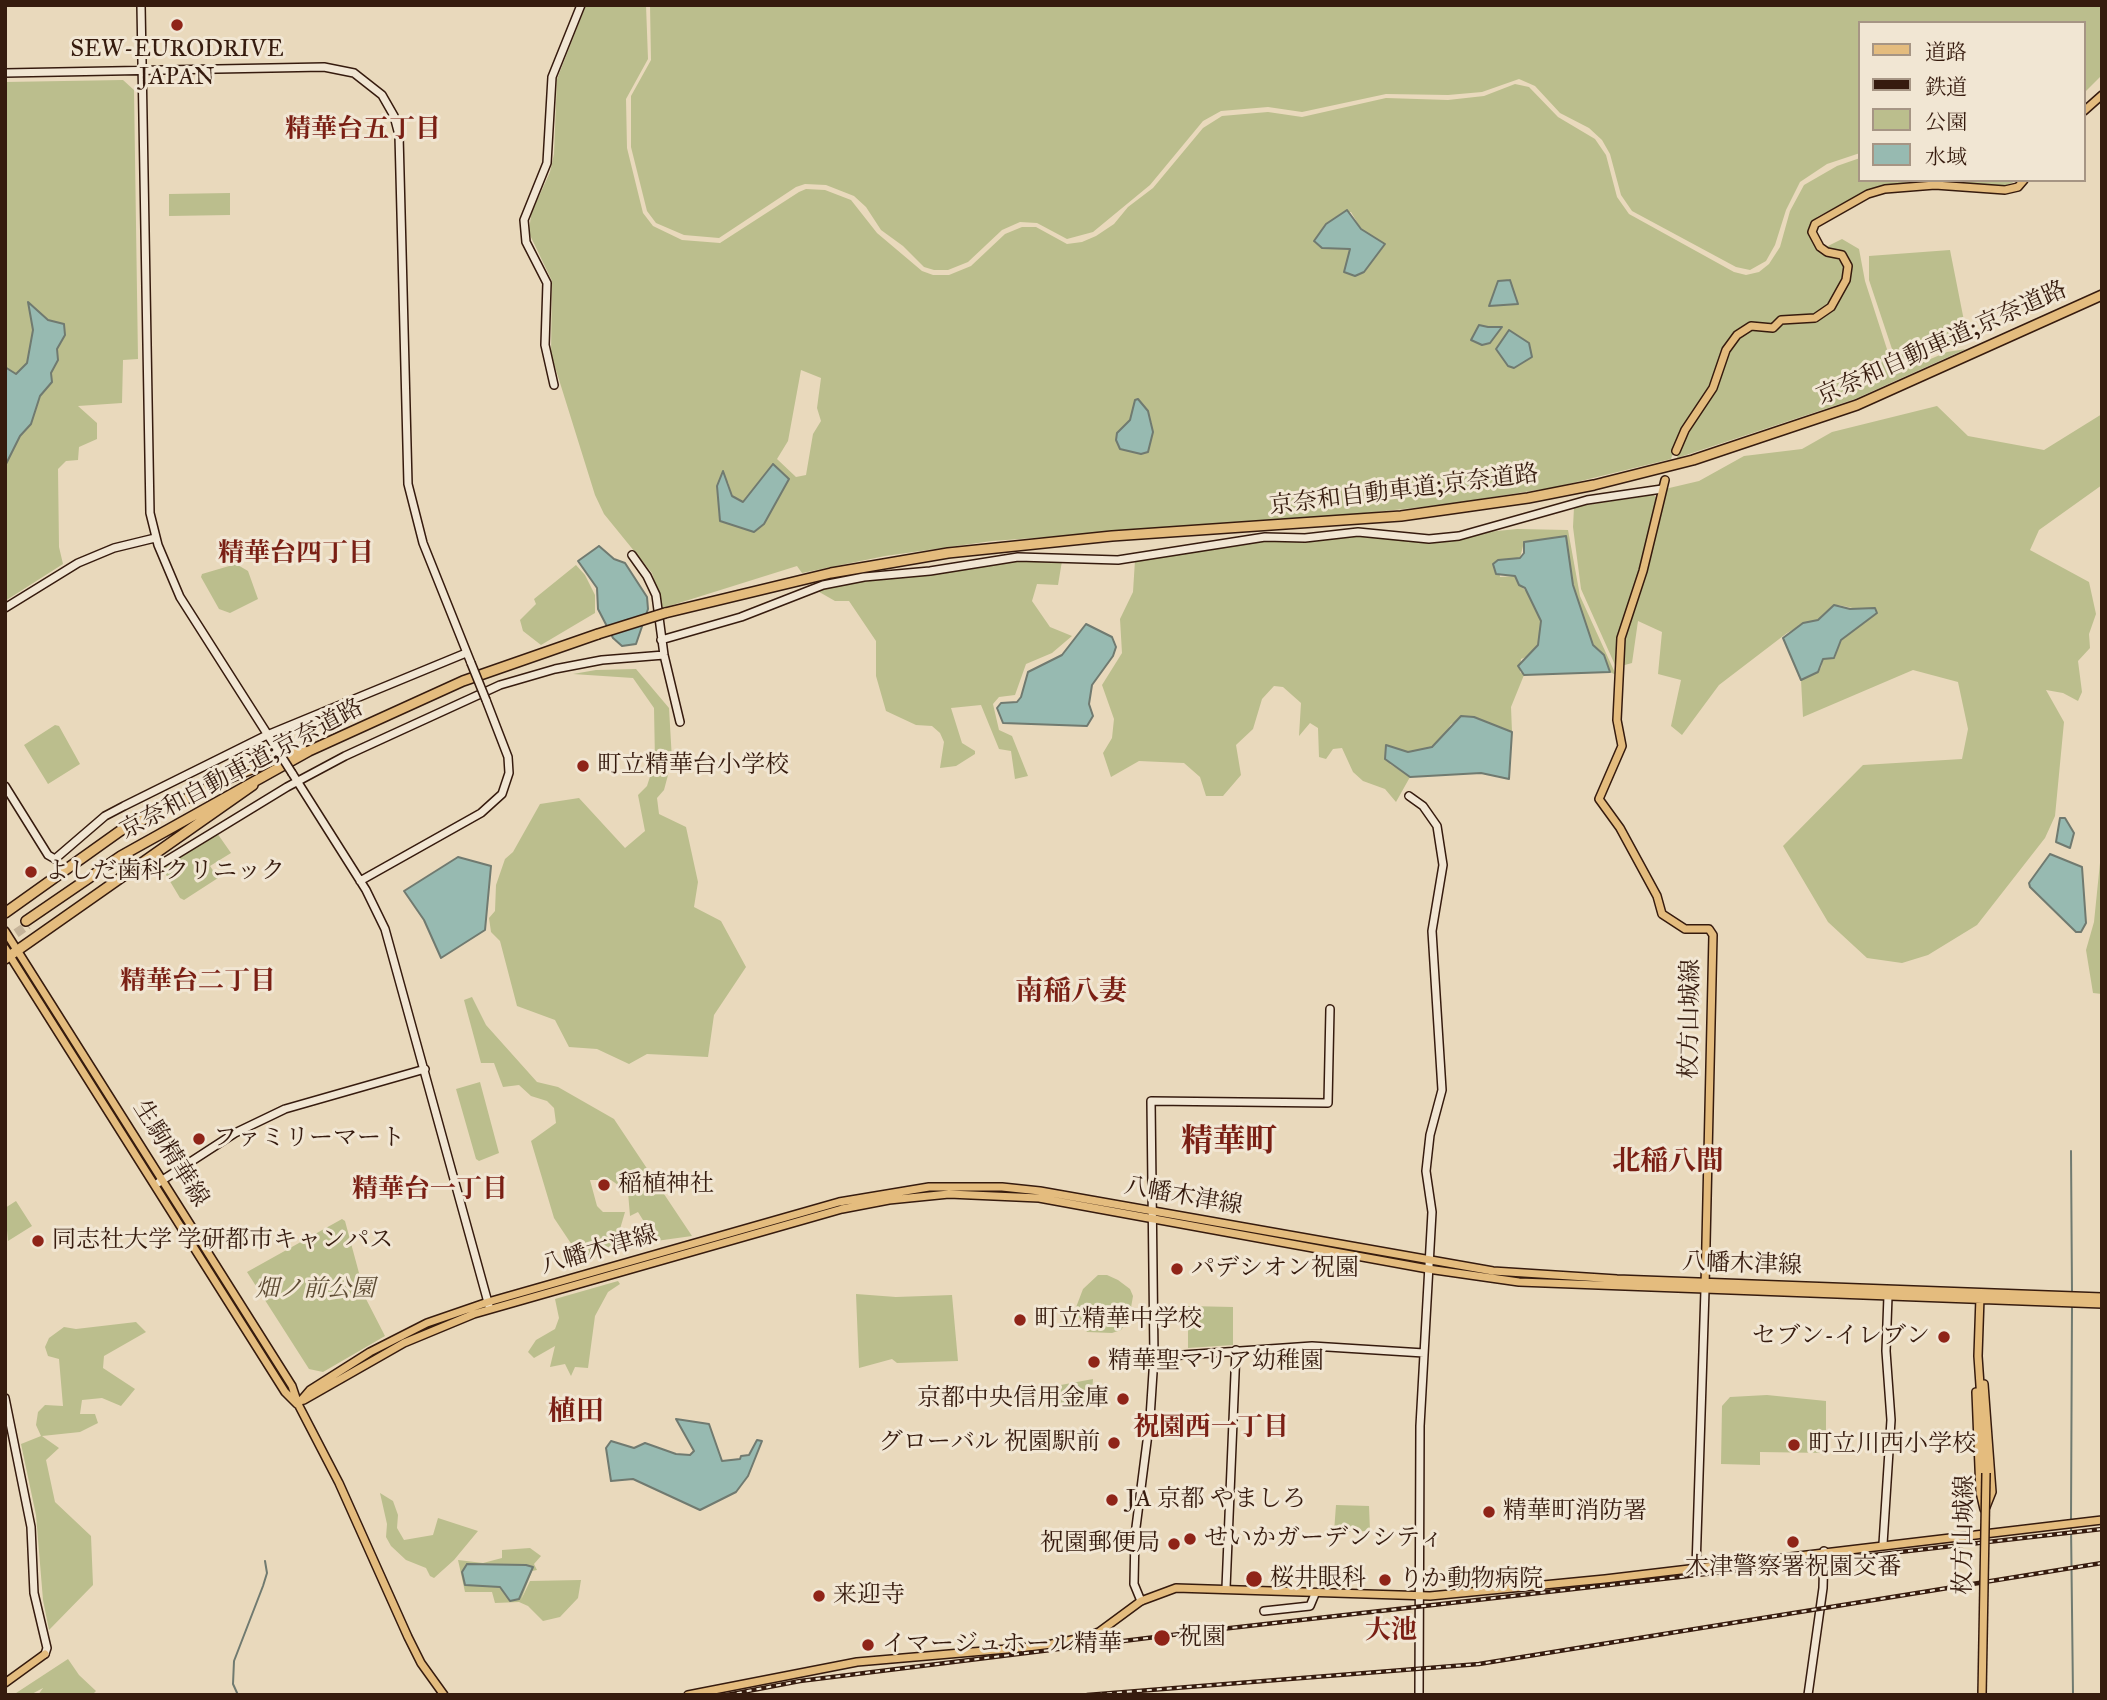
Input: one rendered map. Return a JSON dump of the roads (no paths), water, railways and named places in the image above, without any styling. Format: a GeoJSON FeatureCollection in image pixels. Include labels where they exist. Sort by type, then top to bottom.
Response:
{"type":"FeatureCollection","features":[{"type":"Feature","properties":{"kind":"highway","name":"京奈和自動車道;京奈道路"},"geometry":{"type":"LineString","coordinates":[[526,659],[341,739],[256,783],[128,856],[27,923],[121,856],[205,806],[371,721],[463,681],[526,659],[598,634],[665,613],[804,579],[1008,549],[1366,524],[1557,496],[1686,465],[1826,421],[2102,297]]}},
{"type":"Feature","properties":{"kind":"highway"},"geometry":{"type":"LineString","coordinates":[[5,913],[120,831],[250,768],[371,721]]}},
{"type":"Feature","properties":{"kind":"highway"},"geometry":{"type":"LineString","coordinates":[[9,953],[256,783]]}},
{"type":"Feature","properties":{"kind":"main road"},"geometry":{"type":"LineString","coordinates":[[2086,109],[2102,95]]}},
{"type":"Feature","properties":{"kind":"main road"},"geometry":{"type":"LineString","coordinates":[[1676,451],[1685,430],[1713,388],[1726,350],[1737,335],[1751,326],[1773,328],[1781,320],[1815,318],[1831,307],[1846,280],[1848,265],[1842,255],[1820,247],[1812,232],[1815,224],[1868,194],[1885,189],[1935,185],[2004,190],[2018,187],[2022,182]]}},
{"type":"Feature","properties":{"kind":"main road","name":"枚方山城線"},"geometry":{"type":"LineString","coordinates":[[1664,484],[1643,571],[1621,638],[1617,720],[1622,746],[1599,799],[1620,828],[1657,896],[1662,914],[1685,929],[1709,929],[1713,935],[1705,1286]]}},
{"type":"Feature","properties":{"kind":"main road","name":"生駒精華線"},"geometry":{"type":"LineString","coordinates":[[5,930],[9,953],[285,1392],[298,1404]]}},
{"type":"Feature","properties":{"kind":"main road","name":"生駒精華線"},"geometry":{"type":"LineString","coordinates":[[9,953],[164,1179],[292,1386],[298,1404]]}},
{"type":"Feature","properties":{"kind":"main road","name":"八幡木津線"},"geometry":{"type":"LineString","coordinates":[[489,1306],[839,1202],[889,1192],[939,1187],[1002,1187],[1429,1265],[1543,1276],[1888,1296],[2102,1297]]}},
{"type":"Feature","properties":{"kind":"main road","name":"八幡木津線"},"geometry":{"type":"LineString","coordinates":[[298,1404],[310,1390],[370,1352],[427,1323],[865,1203],[949,1194],[1002,1195],[1154,1216]]}},
{"type":"Feature","properties":{"kind":"main road","name":"八幡木津線"},"geometry":{"type":"LineString","coordinates":[[1705,1286],[1980,1296],[2102,1304]]}},
{"type":"Feature","properties":{"kind":"main road","name":"枚方山城線"},"geometry":{"type":"LineString","coordinates":[[1980,1296],[1978,1356],[1986,1473],[1982,1695]]}},
{"type":"Feature","properties":{"kind":"main road"},"geometry":{"type":"LineString","coordinates":[[1978,1356],[1976,1425],[1984,1532]]}},
{"type":"Feature","properties":{"kind":"main road"},"geometry":{"type":"LineString","coordinates":[[1978,1356],[1987,1405],[1992,1492],[1984,1510]]}},
{"type":"Feature","properties":{"kind":"main road"},"geometry":{"type":"LineString","coordinates":[[298,1404],[337,1478],[421,1663],[444,1695]]}},
{"type":"Feature","properties":{"kind":"main road"},"geometry":{"type":"LineString","coordinates":[[688,1695],[857,1662],[1046,1645],[1082,1638],[1098,1632],[1141,1601],[1176,1588],[1421,1596],[1696,1568],[2102,1520]]}},
{"type":"Feature","properties":{"kind":"main road"},"geometry":{"type":"LineString","coordinates":[[5,1682],[45,1654]]}},
{"type":"Feature","properties":{"kind":"street"},"geometry":{"type":"LineString","coordinates":[[141,5],[150,513],[155,538],[180,597],[360,881],[389,940],[489,1306]]}},
{"type":"Feature","properties":{"kind":"street"},"geometry":{"type":"LineString","coordinates":[[554,385],[545,345],[547,283],[526,242],[523,227],[526,212],[547,163],[552,77],[581,5]]}},
{"type":"Feature","properties":{"kind":"street"},"geometry":{"type":"LineString","coordinates":[[5,73],[334,67],[363,79],[388,104],[399,135],[408,484],[419,532],[508,757],[507,780],[499,799],[481,813],[360,881]]}},
{"type":"Feature","properties":{"kind":"street"},"geometry":{"type":"LineString","coordinates":[[661,640],[741,617],[823,585],[864,577],[930,571],[1018,556],[1118,560],[1265,537],[1305,538],[1359,532],[1429,539],[1459,536],[1587,500],[1664,484]]}},
{"type":"Feature","properties":{"kind":"street"},"geometry":{"type":"LineString","coordinates":[[5,608],[78,563],[114,548],[155,538]]}},
{"type":"Feature","properties":{"kind":"street"},"geometry":{"type":"LineString","coordinates":[[632,555],[652,584],[664,656],[680,722]]}},
{"type":"Feature","properties":{"kind":"street"},"geometry":{"type":"LineString","coordinates":[[5,786],[48,855],[55,859],[105,816],[267,735],[466,653]]}},
{"type":"Feature","properties":{"kind":"street"},"geometry":{"type":"LineString","coordinates":[[156,867],[298,782],[380,738],[500,685],[590,662],[664,656]]}},
{"type":"Feature","properties":{"kind":"street"},"geometry":{"type":"LineString","coordinates":[[1409,796],[1423,806],[1437,826],[1443,864],[1432,931],[1442,1090],[1430,1135],[1426,1171],[1432,1212],[1419,1438],[1419,1695]]}},
{"type":"Feature","properties":{"kind":"street"},"geometry":{"type":"LineString","coordinates":[[1141,1601],[1134,1584],[1135,1535],[1150,1418],[1154,1357],[1151,1101],[1328,1103],[1330,1009]]}},
{"type":"Feature","properties":{"kind":"street"},"geometry":{"type":"LineString","coordinates":[[154,1185],[235,1133],[285,1109],[425,1069]]}},
{"type":"Feature","properties":{"kind":"street"},"geometry":{"type":"LineString","coordinates":[[1696,1568],[1705,1286]]}},
{"type":"Feature","properties":{"kind":"street"},"geometry":{"type":"LineString","coordinates":[[1883,1545],[1891,1420],[1886,1351],[1888,1296]]}},
{"type":"Feature","properties":{"kind":"street"},"geometry":{"type":"LineString","coordinates":[[1154,1357],[1312,1346],[1424,1353]]}},
{"type":"Feature","properties":{"kind":"street"},"geometry":{"type":"LineString","coordinates":[[1226,1588],[1236,1350]]}},
{"type":"Feature","properties":{"kind":"street"},"geometry":{"type":"LineString","coordinates":[[5,1398],[30,1527],[34,1593],[47,1648],[45,1654]]}},
{"type":"Feature","properties":{"kind":"street"},"geometry":{"type":"LineString","coordinates":[[1808,1695],[1823,1588],[1824,1551]]}},
{"type":"Feature","properties":{"kind":"street"},"geometry":{"type":"LineString","coordinates":[[1264,1611],[1310,1606],[1315,1594]]}},
{"type":"Feature","properties":{"kind":"water"},"geometry":{"type":"Polygon","coordinates":[[[1347,210],[1361,229],[1385,244],[1364,272],[1355,276],[1344,272],[1350,249],[1322,248],[1314,241],[1326,224],[1347,210]]]}},
{"type":"Feature","properties":{"kind":"water"},"geometry":{"type":"Polygon","coordinates":[[[1510,280],[1518,304],[1489,306],[1498,281],[1510,280]]]}},
{"type":"Feature","properties":{"kind":"water"},"geometry":{"type":"Polygon","coordinates":[[[28,302],[48,320],[64,324],[65,335],[57,349],[58,360],[51,373],[52,382],[40,396],[31,424],[20,436],[5,466],[5,367],[16,374],[27,363],[33,330],[28,302]]]}},
{"type":"Feature","properties":{"kind":"water"},"geometry":{"type":"Polygon","coordinates":[[[1479,325],[1502,327],[1490,343],[1482,345],[1471,340],[1479,325]]]}},
{"type":"Feature","properties":{"kind":"water"},"geometry":{"type":"Polygon","coordinates":[[[1509,330],[1529,343],[1532,357],[1514,368],[1508,366],[1496,349],[1509,330]]]}},
{"type":"Feature","properties":{"kind":"water"},"geometry":{"type":"Polygon","coordinates":[[[1138,399],[1148,411],[1153,432],[1148,452],[1141,454],[1120,449],[1116,440],[1117,433],[1130,420],[1135,400],[1138,399]]]}},
{"type":"Feature","properties":{"kind":"water"},"geometry":{"type":"Polygon","coordinates":[[[773,464],[789,479],[764,524],[754,532],[720,521],[717,486],[723,471],[732,496],[743,502],[773,464]]]}},
{"type":"Feature","properties":{"kind":"water"},"geometry":{"type":"Polygon","coordinates":[[[1566,536],[1573,585],[1593,645],[1604,655],[1610,672],[1524,675],[1518,666],[1538,645],[1541,621],[1525,588],[1519,585],[1515,576],[1496,574],[1493,564],[1498,560],[1520,558],[1524,553],[1524,542],[1566,536]]]}},
{"type":"Feature","properties":{"kind":"water"},"geometry":{"type":"Polygon","coordinates":[[[599,546],[614,559],[625,563],[647,597],[648,609],[636,644],[622,646],[613,638],[598,609],[597,588],[578,561],[599,546]]]}},
{"type":"Feature","properties":{"kind":"water"},"geometry":{"type":"Polygon","coordinates":[[[1834,605],[1850,609],[1875,608],[1877,613],[1841,640],[1834,658],[1823,659],[1818,672],[1801,680],[1783,638],[1803,623],[1818,620],[1834,605]]]}},
{"type":"Feature","properties":{"kind":"water"},"geometry":{"type":"Polygon","coordinates":[[[1086,624],[1112,637],[1116,647],[1113,656],[1092,685],[1089,704],[1093,716],[1087,726],[1003,723],[997,708],[1001,703],[1017,702],[1028,672],[1062,655],[1086,624]]]}},
{"type":"Feature","properties":{"kind":"water"},"geometry":{"type":"Polygon","coordinates":[[[1461,716],[1474,717],[1512,732],[1509,779],[1481,773],[1410,777],[1385,759],[1386,745],[1408,752],[1432,747],[1461,716]]]}},
{"type":"Feature","properties":{"kind":"water"},"geometry":{"type":"Polygon","coordinates":[[[2060,818],[2065,818],[2074,833],[2070,848],[2056,842],[2060,818]]]}},
{"type":"Feature","properties":{"kind":"water"},"geometry":{"type":"Polygon","coordinates":[[[2050,854],[2082,867],[2086,923],[2081,932],[2076,932],[2030,887],[2029,883],[2050,854]]]}},
{"type":"Feature","properties":{"kind":"water"},"geometry":{"type":"Polygon","coordinates":[[[458,857],[491,866],[485,930],[441,958],[424,920],[404,891],[458,857]]]}},
{"type":"Feature","properties":{"kind":"water"},"geometry":{"type":"Polygon","coordinates":[[[676,1419],[709,1424],[722,1461],[749,1455],[757,1440],[762,1441],[748,1476],[736,1492],[700,1510],[633,1479],[611,1481],[606,1448],[611,1441],[634,1448],[645,1443],[676,1454],[690,1455],[694,1451],[676,1419]]]}},
{"type":"Feature","properties":{"kind":"water"},"geometry":{"type":"Polygon","coordinates":[[[467,1564],[533,1567],[519,1599],[510,1601],[500,1587],[465,1585],[462,1572],[467,1564]]]}},
{"type":"Feature","properties":{"kind":"waterway"},"geometry":{"type":"LineString","coordinates":[[2071,1151],[2072,1293]]}},
{"type":"Feature","properties":{"kind":"waterway"},"geometry":{"type":"LineString","coordinates":[[2071,1520],[2072,1306]]}},
{"type":"Feature","properties":{"kind":"waterway"},"geometry":{"type":"LineString","coordinates":[[2071,1526],[2073,1695]]}},
{"type":"Feature","properties":{"kind":"waterway"},"geometry":{"type":"LineString","coordinates":[[238,1695],[233,1684],[234,1661],[263,1586],[267,1573],[265,1561]]}},
{"type":"Feature","properties":{"kind":"tunnel"},"geometry":{"type":"LineString","coordinates":[[5,941],[28,925]]}},
{"type":"Feature","properties":{"kind":"railway"},"geometry":{"type":"LineString","coordinates":[[727,1695],[800,1681],[1204,1631],[2102,1529]]}},
{"type":"Feature","properties":{"kind":"railway"},"geometry":{"type":"LineString","coordinates":[[1087,1695],[1479,1664],[2102,1563]]}},
{"type":"Feature","properties":{"kind":"place","name":"SEW-EURODRIVE JAPAN"},"geometry":{"type":"Point","coordinates":[177,25]}},
{"type":"Feature","properties":{"kind":"place","name":"町立精華台小学校"},"geometry":{"type":"Point","coordinates":[583,766]}},
{"type":"Feature","properties":{"kind":"place","name":"よしだ歯科クリニック"},"geometry":{"type":"Point","coordinates":[31,872]}},
{"type":"Feature","properties":{"kind":"place","name":"ファミリーマート"},"geometry":{"type":"Point","coordinates":[199,1139]}},
{"type":"Feature","properties":{"kind":"place","name":"稲植神社"},"geometry":{"type":"Point","coordinates":[604,1185]}},
{"type":"Feature","properties":{"kind":"place","name":"同志社大学 学研都市キャンパス"},"geometry":{"type":"Point","coordinates":[38,1241]}},
{"type":"Feature","properties":{"kind":"place","name":"パデシオン祝園"},"geometry":{"type":"Point","coordinates":[1177,1269]}},
{"type":"Feature","properties":{"kind":"place","name":"町立精華中学校"},"geometry":{"type":"Point","coordinates":[1020,1320]}},
{"type":"Feature","properties":{"kind":"place","name":"セブン-イレブン"},"geometry":{"type":"Point","coordinates":[1944,1337]}},
{"type":"Feature","properties":{"kind":"place","name":"精華聖マリア幼稚園"},"geometry":{"type":"Point","coordinates":[1094,1362]}},
{"type":"Feature","properties":{"kind":"place","name":"京都中央信用金庫"},"geometry":{"type":"Point","coordinates":[1123,1399]}},
{"type":"Feature","properties":{"kind":"place","name":"グローバル 祝園駅前"},"geometry":{"type":"Point","coordinates":[1114,1443]}},
{"type":"Feature","properties":{"kind":"place","name":"町立川西小学校"},"geometry":{"type":"Point","coordinates":[1794,1445]}},
{"type":"Feature","properties":{"kind":"place","name":"JA 京都 やましろ"},"geometry":{"type":"Point","coordinates":[1112,1500]}},
{"type":"Feature","properties":{"kind":"place","name":"精華町消防署"},"geometry":{"type":"Point","coordinates":[1489,1512]}},
{"type":"Feature","properties":{"kind":"place","name":"せいかガーデンシティ"},"geometry":{"type":"Point","coordinates":[1190,1539]}},
{"type":"Feature","properties":{"kind":"place","name":"木津警察署祝園交番"},"geometry":{"type":"Point","coordinates":[1793,1542]}},
{"type":"Feature","properties":{"kind":"place","name":"祝園郵便局"},"geometry":{"type":"Point","coordinates":[1174,1544]}},
{"type":"Feature","properties":{"kind":"place","name":"桜井眼科"},"geometry":{"type":"Point","coordinates":[1254,1579]}},
{"type":"Feature","properties":{"kind":"place","name":"りか動物病院"},"geometry":{"type":"Point","coordinates":[1385,1580]}},
{"type":"Feature","properties":{"kind":"place","name":"来迎寺"},"geometry":{"type":"Point","coordinates":[819,1596]}},
{"type":"Feature","properties":{"kind":"place","name":"祝園"},"geometry":{"type":"Point","coordinates":[1162,1638]}},
{"type":"Feature","properties":{"kind":"place","name":"イマージュホール精華"},"geometry":{"type":"Point","coordinates":[868,1645]}},
{"type":"Feature","properties":{"kind":"district","name":"精華台五丁目"},"geometry":{"type":"Point","coordinates":[363,131]}},
{"type":"Feature","properties":{"kind":"district","name":"精華台四丁目"},"geometry":{"type":"Point","coordinates":[296,555]}},
{"type":"Feature","properties":{"kind":"district","name":"精華台二丁目"},"geometry":{"type":"Point","coordinates":[198,983]}},
{"type":"Feature","properties":{"kind":"district","name":"南稲八妻"},"geometry":{"type":"Point","coordinates":[1071,993]}},
{"type":"Feature","properties":{"kind":"district","name":"精華町"},"geometry":{"type":"Point","coordinates":[1229,1143]}},
{"type":"Feature","properties":{"kind":"district","name":"北稲八間"},"geometry":{"type":"Point","coordinates":[1668,1163]}},
{"type":"Feature","properties":{"kind":"district","name":"精華台一丁目"},"geometry":{"type":"Point","coordinates":[430,1191]}},
{"type":"Feature","properties":{"kind":"district","name":"植田"},"geometry":{"type":"Point","coordinates":[576,1413]}},
{"type":"Feature","properties":{"kind":"district","name":"祝園西一丁目"},"geometry":{"type":"Point","coordinates":[1211,1429]}},
{"type":"Feature","properties":{"kind":"district","name":"大池"},"geometry":{"type":"Point","coordinates":[1391,1632]}},
{"type":"Feature","properties":{"kind":"park label","name":"畑ノ前公園"},"geometry":{"type":"Point","coordinates":[315,1290]}}]}
